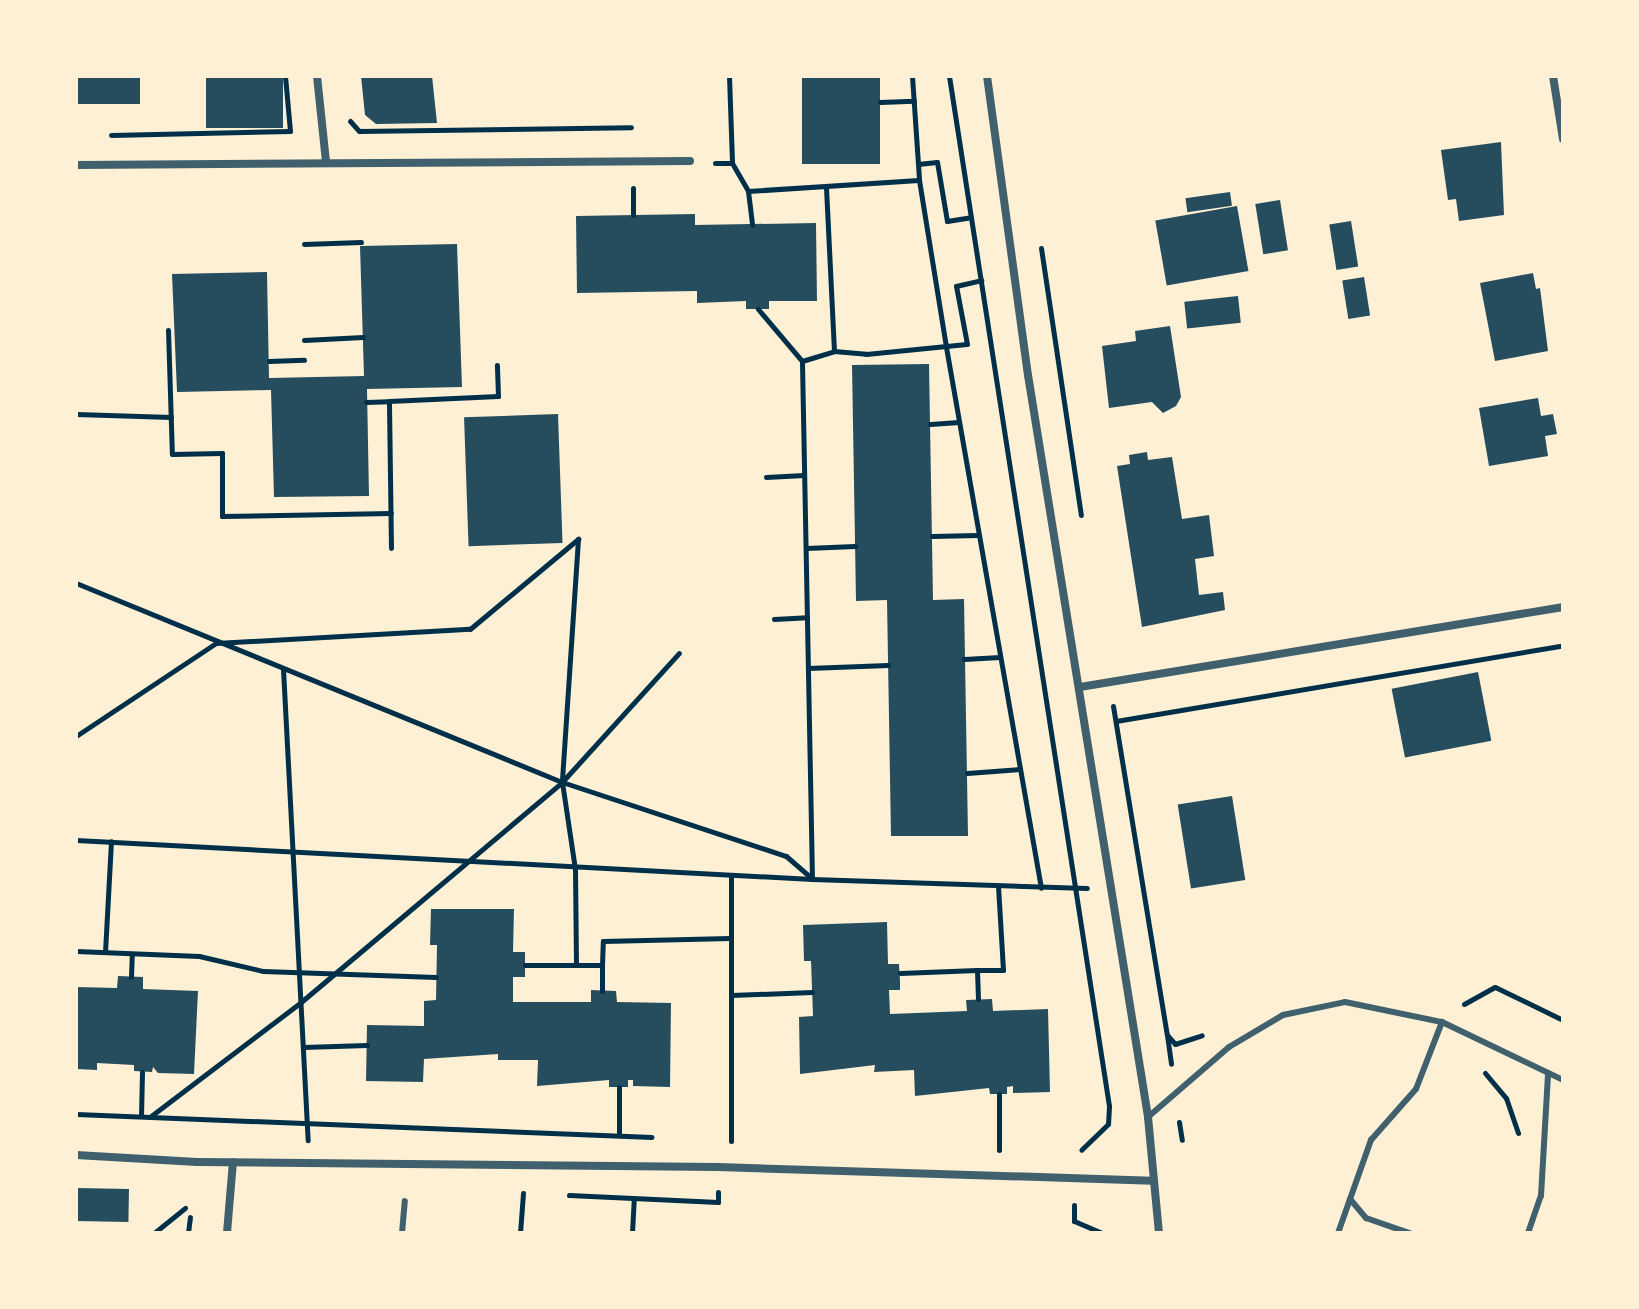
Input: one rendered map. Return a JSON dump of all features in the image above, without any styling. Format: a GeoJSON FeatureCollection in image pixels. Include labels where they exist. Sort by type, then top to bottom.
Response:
{"type":"FeatureCollection","features":[{"type":"Feature","properties":{"kind":"street"},"geometry":{"type":"LineString","coordinates":[[317,76],[326,162]]}},
{"type":"Feature","properties":{"kind":"street"},"geometry":{"type":"LineString","coordinates":[[987,76],[1028,375],[1148,1117],[1159,1233]]}},
{"type":"Feature","properties":{"kind":"street"},"geometry":{"type":"LineString","coordinates":[[1553,76],[1563,139]]}},
{"type":"Feature","properties":{"kind":"street"},"geometry":{"type":"LineString","coordinates":[[76,165],[690,161]]}},
{"type":"Feature","properties":{"kind":"street"},"geometry":{"type":"LineString","coordinates":[[1080,687],[1563,607]]}},
{"type":"Feature","properties":{"kind":"street"},"geometry":{"type":"LineString","coordinates":[[76,1155],[233,1162],[731,1168],[1152,1181]]}},
{"type":"Feature","properties":{"kind":"street"},"geometry":{"type":"LineString","coordinates":[[227,1233],[233,1162]]}},
{"type":"Feature","properties":{"kind":"lane"},"geometry":{"type":"LineString","coordinates":[[1148,1117],[1225,1050],[1283,1015],[1345,1002],[1442,1022],[1563,1080]]}},
{"type":"Feature","properties":{"kind":"lane"},"geometry":{"type":"LineString","coordinates":[[1338,1233],[1371,1140],[1416,1089],[1442,1022]]}},
{"type":"Feature","properties":{"kind":"lane"},"geometry":{"type":"LineString","coordinates":[[1528,1233],[1541,1196],[1548,1073]]}},
{"type":"Feature","properties":{"kind":"lane"},"geometry":{"type":"LineString","coordinates":[[1350,1199],[1366,1218],[1409,1233]]}},
{"type":"Feature","properties":{"kind":"lane"},"geometry":{"type":"LineString","coordinates":[[402,1233],[405,1201]]}},
{"type":"Feature","properties":{"kind":"path"},"geometry":{"type":"LineString","coordinates":[[107,135],[290,131],[285,76]]}},
{"type":"Feature","properties":{"kind":"path"},"geometry":{"type":"LineString","coordinates":[[729,76],[732,163],[748,191],[752,225]]}},
{"type":"Feature","properties":{"kind":"path"},"geometry":{"type":"LineString","coordinates":[[912,76],[919,180],[1041,888]]}},
{"type":"Feature","properties":{"kind":"path"},"geometry":{"type":"LineString","coordinates":[[949,76],[1109,1106],[1108,1124],[1099,1138],[1073,1153]]}},
{"type":"Feature","properties":{"kind":"path"},"geometry":{"type":"LineString","coordinates":[[880,102],[914,101]]}},
{"type":"Feature","properties":{"kind":"path"},"geometry":{"type":"LineString","coordinates":[[348,107],[350,122],[359,131],[631,127]]}},
{"type":"Feature","properties":{"kind":"path"},"geometry":{"type":"LineString","coordinates":[[918,164],[937,162],[947,221],[971,217]]}},
{"type":"Feature","properties":{"kind":"path"},"geometry":{"type":"LineString","coordinates":[[722,163],[732,163]]}},
{"type":"Feature","properties":{"kind":"path"},"geometry":{"type":"LineString","coordinates":[[748,191],[919,180]]}},
{"type":"Feature","properties":{"kind":"path"},"geometry":{"type":"LineString","coordinates":[[826,187],[834,351]]}},
{"type":"Feature","properties":{"kind":"path"},"geometry":{"type":"LineString","coordinates":[[304,244],[361,242]]}},
{"type":"Feature","properties":{"kind":"path"},"geometry":{"type":"LineString","coordinates":[[1040,243],[1082,526]]}},
{"type":"Feature","properties":{"kind":"path"},"geometry":{"type":"LineString","coordinates":[[802,361],[834,351],[967,344],[956,286],[981,280]]}},
{"type":"Feature","properties":{"kind":"path"},"geometry":{"type":"LineString","coordinates":[[758,309],[802,361],[812,879]]}},
{"type":"Feature","properties":{"kind":"path"},"geometry":{"type":"LineString","coordinates":[[168,330],[172,454],[222,453],[222,516],[391,513]]}},
{"type":"Feature","properties":{"kind":"path"},"geometry":{"type":"LineString","coordinates":[[304,340],[363,337]]}},
{"type":"Feature","properties":{"kind":"path"},"geometry":{"type":"LineString","coordinates":[[269,361],[304,360]]}},
{"type":"Feature","properties":{"kind":"path"},"geometry":{"type":"LineString","coordinates":[[366,402],[498,396],[497,365]]}},
{"type":"Feature","properties":{"kind":"path"},"geometry":{"type":"LineString","coordinates":[[389,401],[391,548]]}},
{"type":"Feature","properties":{"kind":"path"},"geometry":{"type":"LineString","coordinates":[[76,414],[171,417]]}},
{"type":"Feature","properties":{"kind":"path"},"geometry":{"type":"LineString","coordinates":[[930,424],[959,422]]}},
{"type":"Feature","properties":{"kind":"path"},"geometry":{"type":"LineString","coordinates":[[766,477],[804,475]]}},
{"type":"Feature","properties":{"kind":"path"},"geometry":{"type":"LineString","coordinates":[[932,536],[978,535]]}},
{"type":"Feature","properties":{"kind":"path"},"geometry":{"type":"LineString","coordinates":[[76,736],[216,643],[470,629],[578,539],[562,782],[575,869],[576,965]]}},
{"type":"Feature","properties":{"kind":"path"},"geometry":{"type":"LineString","coordinates":[[806,548],[855,546]]}},
{"type":"Feature","properties":{"kind":"path"},"geometry":{"type":"LineString","coordinates":[[76,583],[216,643],[562,782],[786,856],[812,879]]}},
{"type":"Feature","properties":{"kind":"path"},"geometry":{"type":"LineString","coordinates":[[774,619],[807,617]]}},
{"type":"Feature","properties":{"kind":"path"},"geometry":{"type":"LineString","coordinates":[[1116,721],[1563,645]]}},
{"type":"Feature","properties":{"kind":"path"},"geometry":{"type":"LineString","coordinates":[[150,1117],[301,1002],[562,782],[679,653]]}},
{"type":"Feature","properties":{"kind":"path"},"geometry":{"type":"LineString","coordinates":[[964,659],[1000,657]]}},
{"type":"Feature","properties":{"kind":"path"},"geometry":{"type":"LineString","coordinates":[[808,668],[888,665]]}},
{"type":"Feature","properties":{"kind":"path"},"geometry":{"type":"LineString","coordinates":[[283,669],[309,1162]]}},
{"type":"Feature","properties":{"kind":"path"},"geometry":{"type":"LineString","coordinates":[[1108,682],[1167,1035],[1175,1044],[1209,1032],[1225,1050]]}},
{"type":"Feature","properties":{"kind":"path"},"geometry":{"type":"LineString","coordinates":[[967,773],[1020,769]]}},
{"type":"Feature","properties":{"kind":"path"},"geometry":{"type":"LineString","coordinates":[[76,840],[293,850],[731,878],[1113,888]]}},
{"type":"Feature","properties":{"kind":"path"},"geometry":{"type":"LineString","coordinates":[[105,952],[111,841]]}},
{"type":"Feature","properties":{"kind":"path"},"geometry":{"type":"LineString","coordinates":[[731,878],[731,1168]]}},
{"type":"Feature","properties":{"kind":"path"},"geometry":{"type":"LineString","coordinates":[[900,973],[1003,970],[998,887]]}},
{"type":"Feature","properties":{"kind":"path"},"geometry":{"type":"LineString","coordinates":[[602,991],[603,941],[730,938]]}},
{"type":"Feature","properties":{"kind":"path"},"geometry":{"type":"LineString","coordinates":[[76,951],[199,956],[263,971],[436,977]]}},
{"type":"Feature","properties":{"kind":"path"},"geometry":{"type":"LineString","coordinates":[[131,977],[132,953]]}},
{"type":"Feature","properties":{"kind":"path"},"geometry":{"type":"LineString","coordinates":[[525,965],[602,965]]}},
{"type":"Feature","properties":{"kind":"path"},"geometry":{"type":"LineString","coordinates":[[977,970],[978,999]]}},
{"type":"Feature","properties":{"kind":"path"},"geometry":{"type":"LineString","coordinates":[[1442,1022],[1495,987],[1563,1020]]}},
{"type":"Feature","properties":{"kind":"path"},"geometry":{"type":"LineString","coordinates":[[731,995],[812,992]]}},
{"type":"Feature","properties":{"kind":"path"},"geometry":{"type":"LineString","coordinates":[[1480,1040],[1475,1064],[1506,1098],[1519,1140]]}},
{"type":"Feature","properties":{"kind":"path"},"geometry":{"type":"LineString","coordinates":[[303,1047],[367,1045]]}},
{"type":"Feature","properties":{"kind":"path"},"geometry":{"type":"LineString","coordinates":[[141,1116],[142,1072]]}},
{"type":"Feature","properties":{"kind":"path"},"geometry":{"type":"LineString","coordinates":[[619,1087],[619,1135]]}},
{"type":"Feature","properties":{"kind":"path"},"geometry":{"type":"LineString","coordinates":[[999,1094],[999,1150]]}},
{"type":"Feature","properties":{"kind":"path"},"geometry":{"type":"LineString","coordinates":[[76,1114],[661,1137]]}},
{"type":"Feature","properties":{"kind":"path"},"geometry":{"type":"LineString","coordinates":[[717,1139],[747,1141]]}},
{"type":"Feature","properties":{"kind":"path"},"geometry":{"type":"LineString","coordinates":[[983,1149],[1014,1151]]}},
{"type":"Feature","properties":{"kind":"path"},"geometry":{"type":"LineString","coordinates":[[520,1233],[523,1193]]}},
{"type":"Feature","properties":{"kind":"path"},"geometry":{"type":"LineString","coordinates":[[632,1233],[634,1198]]}},
{"type":"Feature","properties":{"kind":"path"},"geometry":{"type":"LineString","coordinates":[[154,1233],[185,1208]]}},
{"type":"Feature","properties":{"kind":"path"},"geometry":{"type":"LineString","coordinates":[[188,1233],[190,1217]]}},
{"type":"Feature","properties":{"kind":"building"},"geometry":{"type":"Polygon","coordinates":[[[76,76],[140,76],[140,104],[76,104],[76,76]]]}},
{"type":"Feature","properties":{"kind":"building"},"geometry":{"type":"Polygon","coordinates":[[[206,76],[283,76],[283,128],[206,128],[206,76]]]}},
{"type":"Feature","properties":{"kind":"building"},"geometry":{"type":"Polygon","coordinates":[[[361,76],[432,76],[437,123],[376,124],[365,115],[361,76]]]}},
{"type":"Feature","properties":{"kind":"building"},"geometry":{"type":"Polygon","coordinates":[[[802,76],[880,76],[880,164],[802,164],[802,76]]]}},
{"type":"Feature","properties":{"kind":"building"},"geometry":{"type":"Polygon","coordinates":[[[1501,142],[1504,215],[1459,221],[1456,199],[1448,200],[1441,150],[1501,142]]]}},
{"type":"Feature","properties":{"kind":"building"},"geometry":{"type":"Polygon","coordinates":[[[1230,192],[1232,206],[1187,212],[1185,198],[1230,192]]]}},
{"type":"Feature","properties":{"kind":"building"},"geometry":{"type":"Polygon","coordinates":[[[1280,200],[1288,250],[1263,254],[1255,204],[1280,200]]]}},
{"type":"Feature","properties":{"kind":"building"},"geometry":{"type":"Polygon","coordinates":[[[1237,206],[1248,271],[1167,285],[1155,220],[1237,206]]]}},
{"type":"Feature","properties":{"kind":"building"},"geometry":{"type":"Polygon","coordinates":[[[695,214],[695,225],[816,223],[817,301],[769,301],[769,309],[746,309],[746,301],[697,303],[697,291],[577,293],[576,216],[695,214]]]}},
{"type":"Feature","properties":{"kind":"building"},"geometry":{"type":"Polygon","coordinates":[[[1351,221],[1358,266],[1336,270],[1329,224],[1351,221]]]}},
{"type":"Feature","properties":{"kind":"building"},"geometry":{"type":"Polygon","coordinates":[[[457,244],[462,387],[367,389],[369,496],[274,497],[271,390],[177,392],[172,274],[267,272],[269,378],[364,376],[360,246],[457,244]]]}},
{"type":"Feature","properties":{"kind":"building"},"geometry":{"type":"Polygon","coordinates":[[[1533,273],[1536,289],[1540,288],[1548,351],[1495,361],[1480,283],[1533,273]]]}},
{"type":"Feature","properties":{"kind":"building"},"geometry":{"type":"Polygon","coordinates":[[[1364,277],[1370,316],[1348,319],[1342,280],[1364,277]]]}},
{"type":"Feature","properties":{"kind":"building"},"geometry":{"type":"Polygon","coordinates":[[[1238,296],[1241,323],[1187,328],[1184,302],[1238,296]]]}},
{"type":"Feature","properties":{"kind":"building"},"geometry":{"type":"Polygon","coordinates":[[[1170,326],[1181,397],[1176,406],[1163,413],[1152,402],[1109,408],[1102,346],[1136,341],[1135,331],[1170,326]]]}},
{"type":"Feature","properties":{"kind":"building"},"geometry":{"type":"Polygon","coordinates":[[[929,364],[933,600],[964,599],[968,836],[891,836],[887,600],[856,601],[852,365],[929,364]]]}},
{"type":"Feature","properties":{"kind":"building"},"geometry":{"type":"Polygon","coordinates":[[[1538,398],[1541,416],[1553,414],[1557,434],[1545,436],[1548,456],[1489,466],[1479,408],[1538,398]]]}},
{"type":"Feature","properties":{"kind":"building"},"geometry":{"type":"Polygon","coordinates":[[[558,414],[563,543],[469,546],[464,417],[558,414]]]}},
{"type":"Feature","properties":{"kind":"building"},"geometry":{"type":"Polygon","coordinates":[[[1147,452],[1148,460],[1172,457],[1182,519],[1209,515],[1214,556],[1195,559],[1199,595],[1223,592],[1225,610],[1142,627],[1117,466],[1130,464],[1129,455],[1147,452]]]}},
{"type":"Feature","properties":{"kind":"building"},"geometry":{"type":"Polygon","coordinates":[[[1478,672],[1491,741],[1405,758],[1392,689],[1478,672]]]}},
{"type":"Feature","properties":{"kind":"building"},"geometry":{"type":"Polygon","coordinates":[[[1232,796],[1245,880],[1191,889],[1178,805],[1232,796]]]}},
{"type":"Feature","properties":{"kind":"building"},"geometry":{"type":"Polygon","coordinates":[[[431,909],[514,909],[513,952],[525,952],[525,977],[513,977],[513,1002],[591,1002],[591,990],[616,991],[617,1002],[671,1003],[670,1087],[633,1086],[633,1080],[628,1080],[628,1087],[609,1087],[609,1080],[537,1086],[538,1060],[498,1060],[498,1054],[424,1059],[423,1082],[366,1081],[367,1025],[424,1026],[424,1001],[436,1000],[437,945],[430,945],[431,909]]]}},
{"type":"Feature","properties":{"kind":"building"},"geometry":{"type":"Polygon","coordinates":[[[887,922],[888,964],[899,964],[900,981],[900,990],[889,990],[890,1014],[967,1011],[966,1000],[992,999],[993,1011],[1048,1009],[1050,1092],[1013,1093],[1013,1086],[1007,1087],[1007,1094],[990,1094],[989,1088],[915,1096],[914,1070],[874,1072],[875,1065],[800,1074],[799,1017],[813,1016],[811,961],[804,961],[803,925],[887,922]]]}},
{"type":"Feature","properties":{"kind":"building"},"geometry":{"type":"Polygon","coordinates":[[[118,976],[143,977],[143,989],[198,991],[194,1074],[158,1073],[153,1067],[152,1072],[134,1071],[134,1065],[97,1063],[97,1070],[76,1069],[76,987],[117,988],[118,976]]]}},
{"type":"Feature","properties":{"kind":"building"},"geometry":{"type":"Polygon","coordinates":[[[76,1188],[129,1189],[128,1222],[76,1221],[76,1188]]]}}]}
